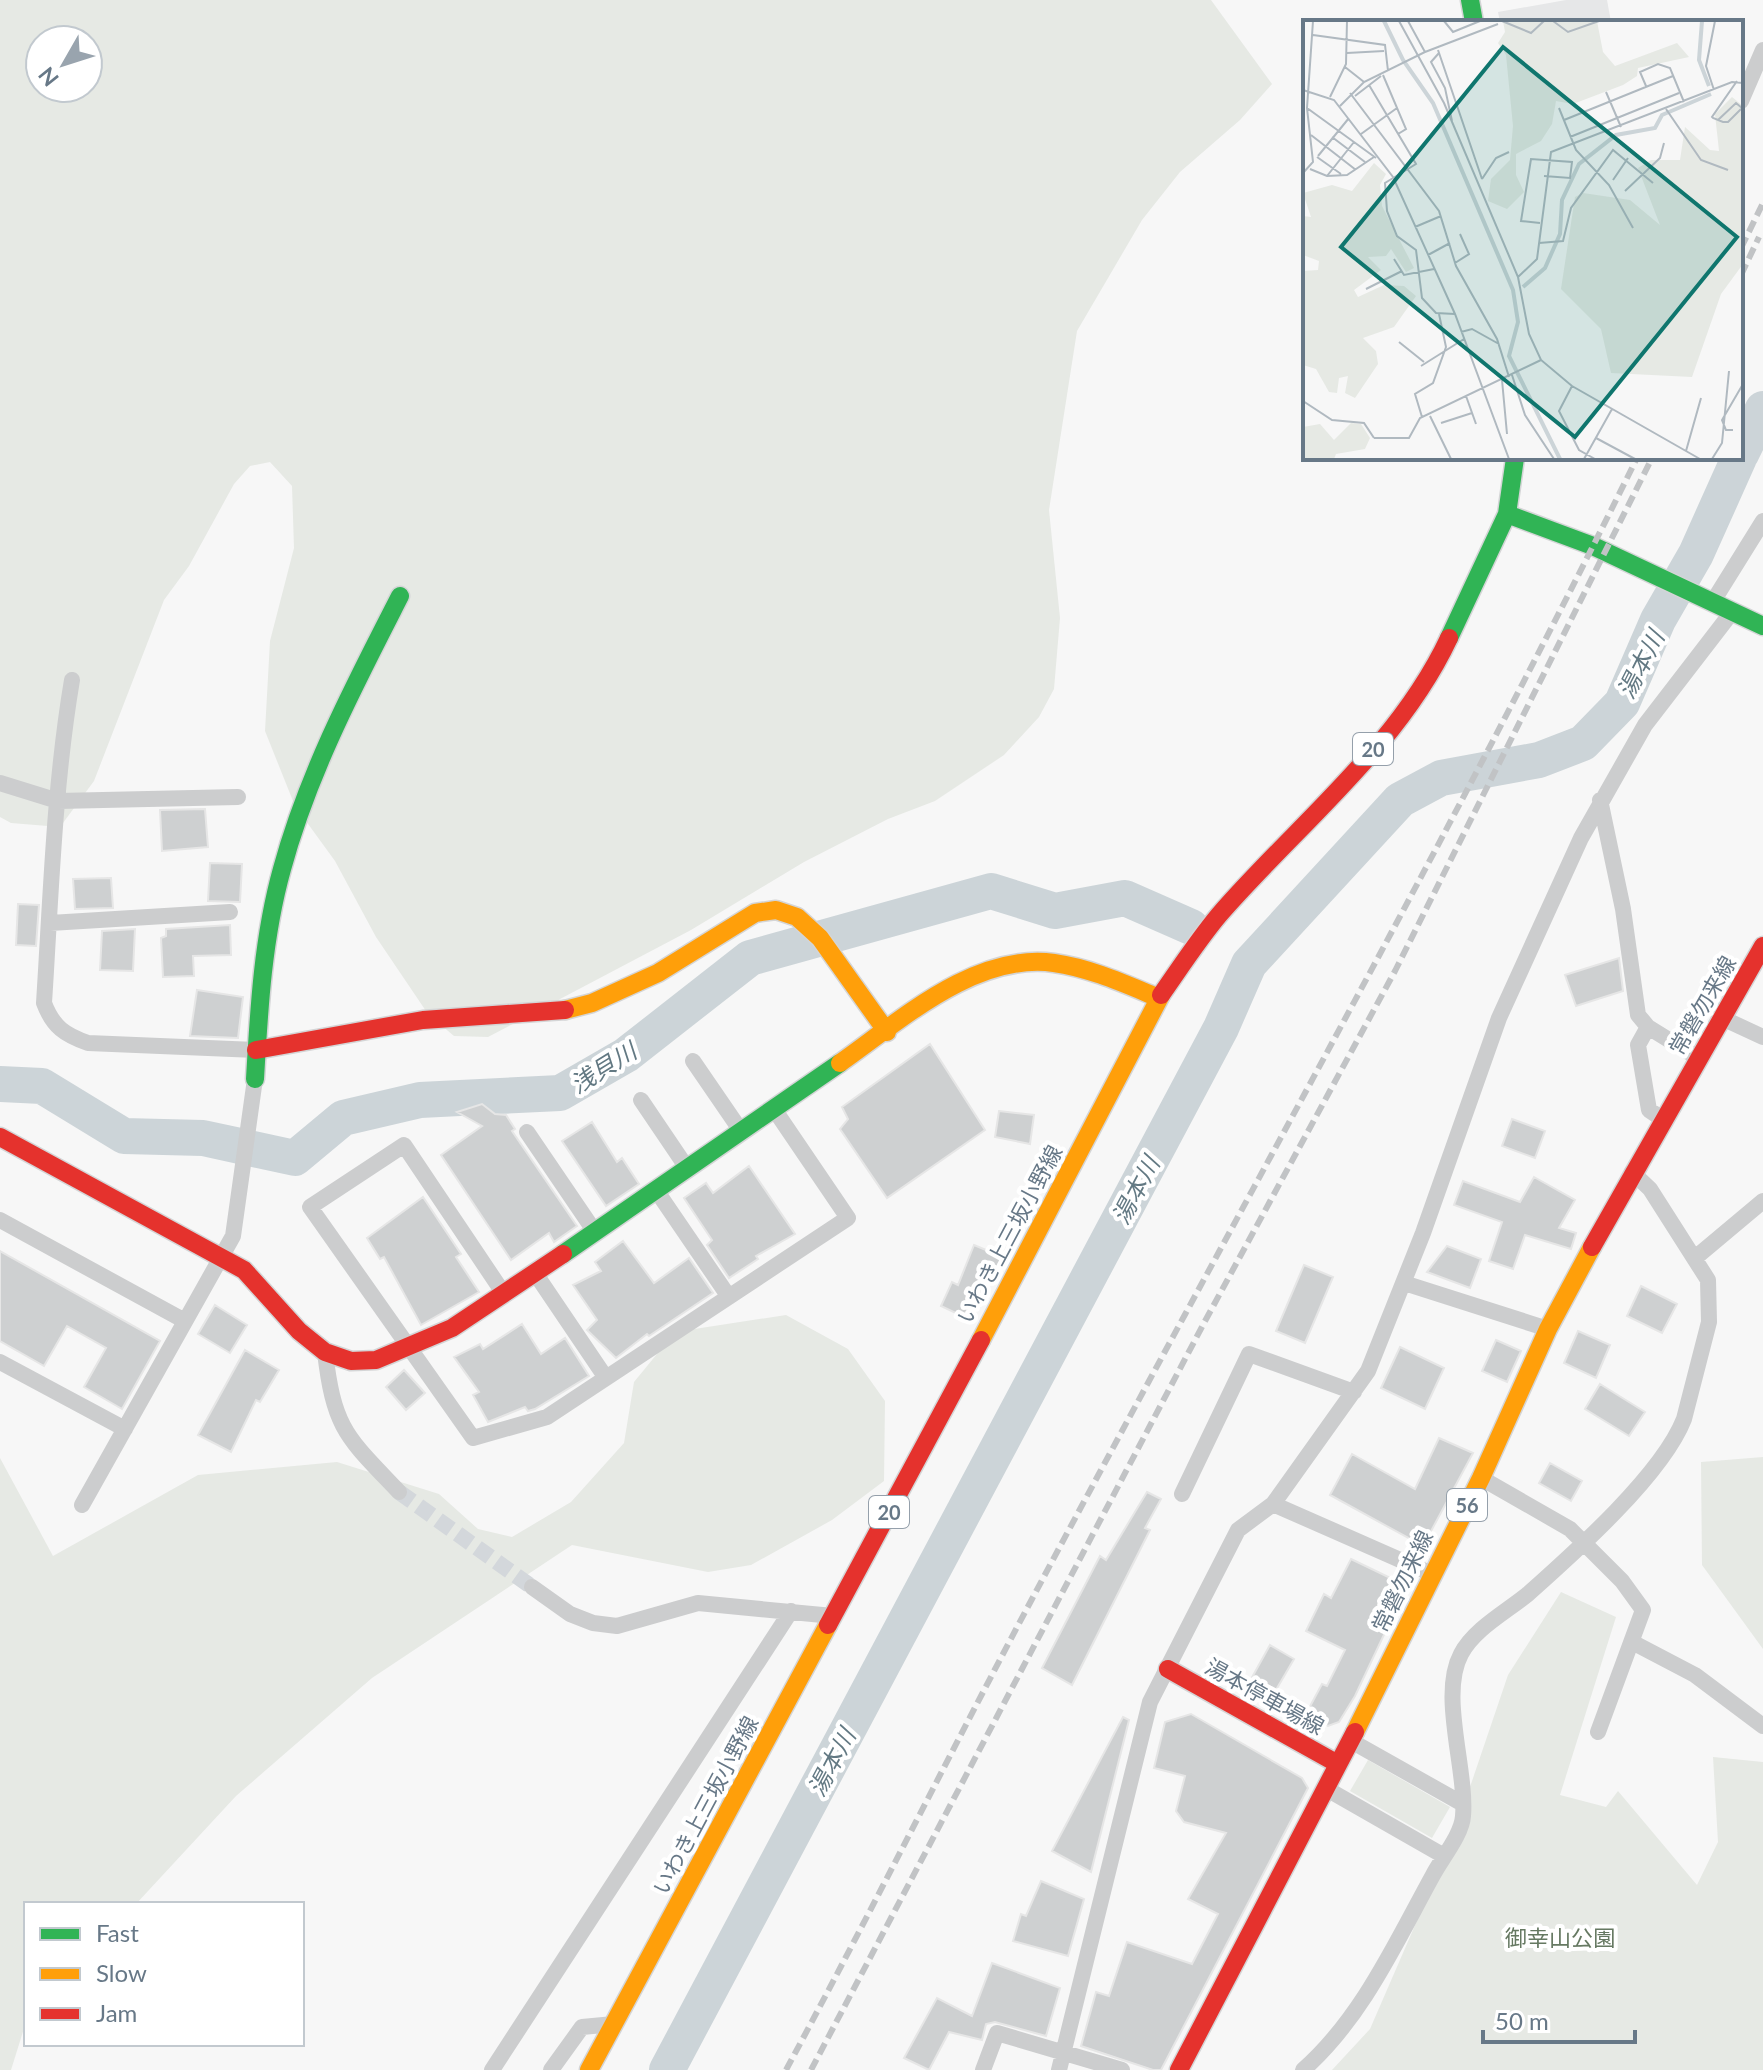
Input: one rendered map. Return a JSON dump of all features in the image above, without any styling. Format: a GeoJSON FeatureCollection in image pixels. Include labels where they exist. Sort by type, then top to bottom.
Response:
{"type":"FeatureCollection","features":[{"type":"Feature","properties":{"kind":"main road"},"geometry":{"type":"LineString","coordinates":[[1470,0],[1474,20]]}},
{"type":"Feature","properties":{"kind":"main road","name":"いわき上三坂小野線"},"geometry":{"type":"LineString","coordinates":[[589,2070],[1159,998],[1217,917],[1389,731],[1418,692],[1444,649],[1507,514],[1515,460]]}},
{"type":"Feature","properties":{"kind":"main road"},"geometry":{"type":"LineString","coordinates":[[1507,514],[1552,529],[1763,626]]}},
{"type":"Feature","properties":{"kind":"main road"},"geometry":{"type":"LineString","coordinates":[[255,1079],[273,908],[290,846],[328,744],[400,596]]}},
{"type":"Feature","properties":{"kind":"main road"},"geometry":{"type":"LineString","coordinates":[[256,1050],[434,1018],[560,1011],[592,1003],[658,973],[755,913],[771,909],[785,911],[807,926],[887,1032]]}},
{"type":"Feature","properties":{"kind":"main road","name":"常磐勿来線"},"geometry":{"type":"LineString","coordinates":[[1179,2070],[1351,1741],[1481,1478],[1548,1329],[1632,1172],[1763,946]]}},
{"type":"Feature","properties":{"kind":"main road"},"geometry":{"type":"LineString","coordinates":[[0,1137],[244,1270],[299,1331],[325,1352],[351,1361],[376,1360],[409,1349],[452,1328],[950,991],[1013,963],[1044,961],[1071,966],[1159,998]]}},
{"type":"Feature","properties":{"kind":"main road","name":"湯本停車場線"},"geometry":{"type":"LineString","coordinates":[[1168,1669],[1338,1764]]}},
{"type":"Feature","properties":{"kind":"street"},"geometry":{"type":"LineString","coordinates":[[1743,96],[1763,50]]}},
{"type":"Feature","properties":{"kind":"street"},"geometry":{"type":"LineString","coordinates":[[1707,601],[1763,521]]}},
{"type":"Feature","properties":{"kind":"street"},"geometry":{"type":"LineString","coordinates":[[1061,2062],[1150,1702],[1238,1530],[1273,1504],[1354,1392],[1383,1341],[1499,1018],[1600,800],[1645,725],[1732,612]]}},
{"type":"Feature","properties":{"kind":"street"},"geometry":{"type":"LineString","coordinates":[[72,680],[62,741],[44,1003],[58,1029],[69,1037],[88,1043],[256,1050]]}},
{"type":"Feature","properties":{"kind":"street"},"geometry":{"type":"LineString","coordinates":[[0,783],[58,801],[238,797]]}},
{"type":"Feature","properties":{"kind":"street"},"geometry":{"type":"LineString","coordinates":[[1600,800],[1623,909],[1638,1015],[1648,1027],[1698,1058]]}},
{"type":"Feature","properties":{"kind":"street"},"geometry":{"type":"LineString","coordinates":[[50,923],[230,912]]}},
{"type":"Feature","properties":{"kind":"street"},"geometry":{"type":"LineString","coordinates":[[1722,1018],[1763,1037]]}},
{"type":"Feature","properties":{"kind":"street"},"geometry":{"type":"LineString","coordinates":[[1648,1027],[1638,1045],[1649,1110],[1664,1120]]}},
{"type":"Feature","properties":{"kind":"street"},"geometry":{"type":"LineString","coordinates":[[693,1061],[741,1131]]}},
{"type":"Feature","properties":{"kind":"street"},"geometry":{"type":"LineString","coordinates":[[82,1505],[233,1236],[255,1079]]}},
{"type":"Feature","properties":{"kind":"street"},"geometry":{"type":"LineString","coordinates":[[641,1100],[687,1168]]}},
{"type":"Feature","properties":{"kind":"street"},"geometry":{"type":"LineString","coordinates":[[504,1294],[404,1145],[310,1207],[473,1438],[547,1417],[848,1218],[774,1109]]}},
{"type":"Feature","properties":{"kind":"street"},"geometry":{"type":"LineString","coordinates":[[527,1132],[595,1232]]}},
{"type":"Feature","properties":{"kind":"street"},"geometry":{"type":"LineString","coordinates":[[1303,2070],[1333,2040],[1372,1985],[1463,1820],[1454,1694],[1459,1657],[1467,1643],[1581,1543],[1651,1471],[1684,1419],[1709,1322],[1708,1280],[1650,1189],[1632,1172]]}},
{"type":"Feature","properties":{"kind":"street"},"geometry":{"type":"LineString","coordinates":[[656,1190],[729,1297]]}},
{"type":"Feature","properties":{"kind":"street"},"geometry":{"type":"LineString","coordinates":[[1695,1258],[1763,1201]]}},
{"type":"Feature","properties":{"kind":"street"},"geometry":{"type":"LineString","coordinates":[[0,1220],[185,1321]]}},
{"type":"Feature","properties":{"kind":"street"},"geometry":{"type":"LineString","coordinates":[[535,1273],[606,1378]]}},
{"type":"Feature","properties":{"kind":"street"},"geometry":{"type":"LineString","coordinates":[[1404,1283],[1548,1329]]}},
{"type":"Feature","properties":{"kind":"street"},"geometry":{"type":"LineString","coordinates":[[325,1352],[330,1395],[338,1419],[351,1440],[399,1492]]}},
{"type":"Feature","properties":{"kind":"street"},"geometry":{"type":"LineString","coordinates":[[1182,1494],[1249,1354],[1354,1392]]}},
{"type":"Feature","properties":{"kind":"street"},"geometry":{"type":"LineString","coordinates":[[0,1362],[125,1429]]}},
{"type":"Feature","properties":{"kind":"street"},"geometry":{"type":"LineString","coordinates":[[1481,1478],[1546,1512],[1570,1529],[1622,1581],[1643,1610],[1598,1732]]}},
{"type":"Feature","properties":{"kind":"street"},"geometry":{"type":"LineString","coordinates":[[1273,1504],[1432,1574]]}},
{"type":"Feature","properties":{"kind":"street"},"geometry":{"type":"LineString","coordinates":[[532,1587],[570,1614],[593,1623],[617,1626],[698,1603],[833,1616]]}},
{"type":"Feature","properties":{"kind":"street"},"geometry":{"type":"LineString","coordinates":[[492,2070],[791,1611]]}},
{"type":"Feature","properties":{"kind":"street"},"geometry":{"type":"LineString","coordinates":[[1632,1642],[1695,1675],[1763,1726]]}},
{"type":"Feature","properties":{"kind":"street"},"geometry":{"type":"LineString","coordinates":[[1351,1741],[1463,1804]]}},
{"type":"Feature","properties":{"kind":"street"},"geometry":{"type":"LineString","coordinates":[[1325,1788],[1444,1856]]}},
{"type":"Feature","properties":{"kind":"street"},"geometry":{"type":"LineString","coordinates":[[551,2070],[582,2027],[614,2024]]}},
{"type":"Feature","properties":{"kind":"street"},"geometry":{"type":"LineString","coordinates":[[983,2070],[997,2033],[1061,2062],[1095,2060],[1122,2070]]}},
{"type":"Feature","properties":{"kind":"shaded area"},"geometry":{"type":"Polygon","coordinates":[[[1566,0],[1607,0],[1611,20],[1500,20],[1498,12],[1566,0]]]}},
{"type":"Feature","properties":{"kind":"green space"},"geometry":{"type":"Polygon","coordinates":[[[0,0],[1211,0],[1272,84],[1240,120],[1180,172],[1142,220],[1077,331],[1049,510],[1060,618],[1054,689],[1039,717],[1004,755],[935,801],[888,819],[804,862],[691,930],[488,1037],[454,1036],[428,1014],[376,937],[335,861],[295,806],[265,731],[270,641],[294,548],[292,486],[270,462],[250,466],[234,484],[189,566],[164,600],[94,781],[60,827],[11,823],[0,817],[0,0]]]}},
{"type":"Feature","properties":{"kind":"green space"},"geometry":{"type":"Polygon","coordinates":[[[786,1315],[848,1349],[885,1401],[884,1481],[832,1520],[751,1565],[708,1572],[572,1545],[372,1678],[236,1796],[138,1902],[24,1902],[24,2028],[11,2070],[0,2070],[0,1458],[53,1556],[198,1475],[337,1462],[439,1494],[478,1529],[512,1537],[571,1502],[624,1443],[634,1382],[675,1332],[786,1315]]]}},
{"type":"Feature","properties":{"kind":"green space"},"geometry":{"type":"Polygon","coordinates":[[[1763,1457],[1763,1649],[1702,1565],[1701,1462],[1763,1457]]]}},
{"type":"Feature","properties":{"kind":"green space","name":"御幸山公園"},"geometry":{"type":"Polygon","coordinates":[[[1561,1592],[1616,1617],[1560,1795],[1606,1807],[1618,1791],[1697,1885],[1718,1842],[1713,1757],[1763,1762],[1763,2070],[1332,2070],[1370,2029],[1452,1840],[1508,1675],[1561,1592]]]}},
{"type":"Feature","properties":{"kind":"green space"},"geometry":{"type":"Polygon","coordinates":[[[1368,1760],[1450,1807],[1432,1838],[1350,1791],[1368,1760]]]}},
{"type":"Feature","properties":{"kind":"building"},"geometry":{"type":"Polygon","coordinates":[[[205,809],[208,847],[162,851],[160,810],[205,809]]]}},
{"type":"Feature","properties":{"kind":"building"},"geometry":{"type":"Polygon","coordinates":[[[210,863],[242,864],[240,902],[208,901],[210,863]]]}},
{"type":"Feature","properties":{"kind":"building"},"geometry":{"type":"Polygon","coordinates":[[[111,878],[113,908],[75,909],[73,879],[111,878]]]}},
{"type":"Feature","properties":{"kind":"building"},"geometry":{"type":"Polygon","coordinates":[[[18,904],[39,905],[36,946],[16,945],[18,904]]]}},
{"type":"Feature","properties":{"kind":"building"},"geometry":{"type":"Polygon","coordinates":[[[230,925],[231,955],[193,956],[194,976],[163,977],[161,938],[166,936],[166,929],[230,925]]]}},
{"type":"Feature","properties":{"kind":"building"},"geometry":{"type":"Polygon","coordinates":[[[135,929],[133,971],[100,970],[102,931],[135,929]]]}},
{"type":"Feature","properties":{"kind":"building"},"geometry":{"type":"Polygon","coordinates":[[[1619,958],[1623,991],[1576,1006],[1565,975],[1619,958]]]}},
{"type":"Feature","properties":{"kind":"building"},"geometry":{"type":"Polygon","coordinates":[[[197,990],[243,997],[238,1038],[190,1036],[197,990]]]}},
{"type":"Feature","properties":{"kind":"building"},"geometry":{"type":"Polygon","coordinates":[[[930,1044],[985,1130],[887,1198],[840,1129],[848,1119],[842,1107],[930,1044]]]}},
{"type":"Feature","properties":{"kind":"building"},"geometry":{"type":"Polygon","coordinates":[[[482,1104],[495,1114],[506,1115],[515,1129],[512,1131],[577,1226],[554,1242],[549,1233],[511,1260],[441,1155],[482,1126],[457,1112],[482,1104]]]}},
{"type":"Feature","properties":{"kind":"building"},"geometry":{"type":"Polygon","coordinates":[[[999,1111],[1034,1115],[1030,1144],[995,1137],[999,1111]]]}},
{"type":"Feature","properties":{"kind":"building"},"geometry":{"type":"Polygon","coordinates":[[[1512,1119],[1545,1131],[1535,1158],[1502,1146],[1512,1119]]]}},
{"type":"Feature","properties":{"kind":"building"},"geometry":{"type":"Polygon","coordinates":[[[592,1122],[617,1162],[622,1158],[639,1184],[606,1206],[562,1141],[592,1122]]]}},
{"type":"Feature","properties":{"kind":"building"},"geometry":{"type":"Polygon","coordinates":[[[749,1166],[795,1234],[756,1256],[758,1259],[729,1278],[707,1245],[712,1240],[684,1198],[706,1183],[713,1193],[749,1166]]]}},
{"type":"Feature","properties":{"kind":"building"},"geometry":{"type":"Polygon","coordinates":[[[1534,1177],[1575,1200],[1559,1228],[1576,1233],[1571,1249],[1525,1235],[1513,1269],[1489,1261],[1502,1222],[1454,1205],[1463,1181],[1520,1202],[1534,1177]]]}},
{"type":"Feature","properties":{"kind":"building"},"geometry":{"type":"Polygon","coordinates":[[[423,1197],[461,1254],[456,1257],[479,1292],[421,1325],[384,1257],[380,1259],[367,1238],[423,1197]]]}},
{"type":"Feature","properties":{"kind":"building"},"geometry":{"type":"Polygon","coordinates":[[[623,1241],[654,1283],[689,1258],[713,1293],[649,1336],[647,1334],[616,1358],[587,1330],[597,1320],[573,1285],[601,1271],[595,1262],[623,1241]]]}},
{"type":"Feature","properties":{"kind":"building"},"geometry":{"type":"Polygon","coordinates":[[[974,1245],[1005,1258],[991,1281],[983,1276],[964,1317],[941,1306],[952,1282],[958,1285],[974,1245]]]}},
{"type":"Feature","properties":{"kind":"building"},"geometry":{"type":"Polygon","coordinates":[[[1447,1246],[1481,1259],[1470,1288],[1427,1272],[1447,1246]]]}},
{"type":"Feature","properties":{"kind":"building"},"geometry":{"type":"Polygon","coordinates":[[[0,1251],[160,1341],[122,1409],[84,1387],[106,1348],[67,1326],[44,1366],[0,1341],[0,1251]]]}},
{"type":"Feature","properties":{"kind":"building"},"geometry":{"type":"Polygon","coordinates":[[[1304,1265],[1333,1277],[1305,1343],[1276,1331],[1304,1265]]]}},
{"type":"Feature","properties":{"kind":"building"},"geometry":{"type":"Polygon","coordinates":[[[1641,1286],[1677,1304],[1662,1333],[1627,1316],[1641,1286]]]}},
{"type":"Feature","properties":{"kind":"building"},"geometry":{"type":"Polygon","coordinates":[[[215,1305],[247,1325],[230,1353],[198,1334],[215,1305]]]}},
{"type":"Feature","properties":{"kind":"building"},"geometry":{"type":"Polygon","coordinates":[[[522,1324],[541,1354],[565,1338],[589,1376],[535,1409],[528,1411],[525,1407],[488,1422],[473,1395],[479,1392],[454,1357],[480,1344],[483,1349],[522,1324]]]}},
{"type":"Feature","properties":{"kind":"building"},"geometry":{"type":"Polygon","coordinates":[[[1578,1331],[1610,1345],[1596,1378],[1564,1363],[1578,1331]]]}},
{"type":"Feature","properties":{"kind":"building"},"geometry":{"type":"Polygon","coordinates":[[[1496,1340],[1521,1351],[1507,1382],[1482,1371],[1496,1340]]]}},
{"type":"Feature","properties":{"kind":"building"},"geometry":{"type":"Polygon","coordinates":[[[1400,1347],[1444,1368],[1425,1409],[1381,1388],[1400,1347]]]}},
{"type":"Feature","properties":{"kind":"building"},"geometry":{"type":"Polygon","coordinates":[[[245,1350],[279,1370],[260,1402],[256,1400],[231,1452],[198,1435],[245,1350]]]}},
{"type":"Feature","properties":{"kind":"building"},"geometry":{"type":"Polygon","coordinates":[[[404,1370],[425,1393],[406,1410],[386,1387],[404,1370]]]}},
{"type":"Feature","properties":{"kind":"building"},"geometry":{"type":"Polygon","coordinates":[[[1600,1384],[1645,1412],[1629,1436],[1585,1409],[1600,1384]]]}},
{"type":"Feature","properties":{"kind":"building"},"geometry":{"type":"Polygon","coordinates":[[[1439,1438],[1473,1453],[1423,1546],[1330,1495],[1352,1454],[1415,1489],[1439,1438]]]}},
{"type":"Feature","properties":{"kind":"building"},"geometry":{"type":"Polygon","coordinates":[[[1550,1463],[1582,1481],[1571,1501],[1539,1483],[1550,1463]]]}},
{"type":"Feature","properties":{"kind":"building"},"geometry":{"type":"Polygon","coordinates":[[[1147,1492],[1161,1499],[1145,1528],[1150,1530],[1072,1685],[1042,1668],[1100,1556],[1106,1560],[1147,1492]]]}},
{"type":"Feature","properties":{"kind":"building"},"geometry":{"type":"Polygon","coordinates":[[[1351,1559],[1407,1586],[1355,1696],[1339,1722],[1328,1726],[1307,1712],[1322,1684],[1327,1686],[1345,1650],[1306,1631],[1324,1594],[1331,1598],[1351,1559]]]}},
{"type":"Feature","properties":{"kind":"building"},"geometry":{"type":"Polygon","coordinates":[[[1270,1645],[1294,1659],[1273,1695],[1250,1681],[1270,1645]]]}},
{"type":"Feature","properties":{"kind":"building"},"geometry":{"type":"Polygon","coordinates":[[[1191,1714],[1302,1778],[1308,1788],[1161,2070],[1153,2070],[1081,2046],[1096,1992],[1109,1996],[1127,1942],[1192,1964],[1218,1914],[1188,1899],[1226,1833],[1184,1822],[1176,1811],[1185,1776],[1154,1768],[1165,1722],[1191,1714]]]}},
{"type":"Feature","properties":{"kind":"building"},"geometry":{"type":"Polygon","coordinates":[[[1123,1717],[1129,1720],[1091,1872],[1052,1851],[1123,1717]]]}},
{"type":"Feature","properties":{"kind":"building"},"geometry":{"type":"Polygon","coordinates":[[[1041,1881],[1084,1899],[1068,1956],[1013,1941],[1021,1914],[1026,1916],[1041,1881]]]}},
{"type":"Feature","properties":{"kind":"building"},"geometry":{"type":"Polygon","coordinates":[[[992,1963],[1060,1988],[1046,2036],[995,2022],[986,2024],[982,2040],[949,2032],[929,2070],[904,2058],[937,1998],[972,2016],[992,1963]]]}},
{"type":"Feature","properties":{"kind":"waterway","name":"湯本川"},"geometry":{"type":"LineString","coordinates":[[1743,450],[1763,409]]}},
{"type":"Feature","properties":{"kind":"waterway","name":"湯本川"},"geometry":{"type":"LineString","coordinates":[[667,2070],[1221,1028],[1249,964],[1400,800],[1441,778],[1539,760],[1583,743],[1622,703],[1658,620],[1696,554],[1738,460]]}},
{"type":"Feature","properties":{"kind":"waterway","name":"浅貝川"},"geometry":{"type":"LineString","coordinates":[[0,1084],[42,1086],[124,1136],[203,1138],[295,1158],[343,1118],[420,1100],[560,1093],[626,1055],[750,958],[991,891],[1055,911],[1125,898],[1191,927]]}},
{"type":"Feature","properties":{"kind":"tunnel"},"geometry":{"type":"LineString","coordinates":[[399,1492],[532,1587]]}},
{"type":"Feature","properties":{"kind":"railway"},"geometry":{"type":"LineString","coordinates":[[1743,244],[1763,203]]}},
{"type":"Feature","properties":{"kind":"railway"},"geometry":{"type":"LineString","coordinates":[[1743,271],[1759,237]]}},
{"type":"Feature","properties":{"kind":"railway"},"geometry":{"type":"LineString","coordinates":[[786,2070],[1032,1599],[1490,746],[1636,460]]}},
{"type":"Feature","properties":{"kind":"railway"},"geometry":{"type":"LineString","coordinates":[[811,2070],[1204,1323],[1395,971],[1651,460]]}},
{"type":"Feature","properties":{"kind":"traffic: fast"},"geometry":{"type":"LineString","coordinates":[[1470,0],[1474,20]]}},
{"type":"Feature","properties":{"kind":"traffic: fast"},"geometry":{"type":"LineString","coordinates":[[1449,638],[1507,514],[1515,460]]}},
{"type":"Feature","properties":{"kind":"traffic: fast"},"geometry":{"type":"LineString","coordinates":[[1507,514],[1593,546],[1763,626]]}},
{"type":"Feature","properties":{"kind":"traffic: fast"},"geometry":{"type":"LineString","coordinates":[[255,1079],[266,947],[282,869],[319,764],[400,596]]}},
{"type":"Feature","properties":{"kind":"traffic: fast"},"geometry":{"type":"LineString","coordinates":[[563,1254],[840,1063]]}},
{"type":"Feature","properties":{"kind":"traffic: slow"},"geometry":{"type":"LineString","coordinates":[[565,1010],[592,1003],[658,973],[755,913],[776,910],[797,917],[820,938],[887,1032]]}},
{"type":"Feature","properties":{"kind":"traffic: slow"},"geometry":{"type":"LineString","coordinates":[[840,1063],[940,993],[996,968],[1025,962],[1067,965],[1159,998]]}},
{"type":"Feature","properties":{"kind":"traffic: slow"},"geometry":{"type":"LineString","coordinates":[[981,1340],[1161,995]]}},
{"type":"Feature","properties":{"kind":"traffic: slow"},"geometry":{"type":"LineString","coordinates":[[1355,1732],[1481,1478],[1548,1329],[1592,1247]]}},
{"type":"Feature","properties":{"kind":"traffic: slow"},"geometry":{"type":"LineString","coordinates":[[589,2070],[828,1625]]}},
{"type":"Feature","properties":{"kind":"traffic: jam"},"geometry":{"type":"LineString","coordinates":[[1161,995],[1219,915],[1374,750],[1428,678],[1449,638]]}},
{"type":"Feature","properties":{"kind":"traffic: jam"},"geometry":{"type":"LineString","coordinates":[[1592,1247],[1763,946]]}},
{"type":"Feature","properties":{"kind":"traffic: jam"},"geometry":{"type":"LineString","coordinates":[[256,1050],[423,1020],[565,1010]]}},
{"type":"Feature","properties":{"kind":"traffic: jam"},"geometry":{"type":"LineString","coordinates":[[0,1137],[244,1270],[299,1331],[325,1352],[351,1361],[376,1360],[452,1328],[563,1254]]}},
{"type":"Feature","properties":{"kind":"traffic: jam"},"geometry":{"type":"LineString","coordinates":[[828,1625],[981,1340]]}},
{"type":"Feature","properties":{"kind":"traffic: jam"},"geometry":{"type":"LineString","coordinates":[[1168,1669],[1338,1764]]}},
{"type":"Feature","properties":{"kind":"traffic: jam"},"geometry":{"type":"LineString","coordinates":[[1179,2070],[1355,1732]]}}]}
